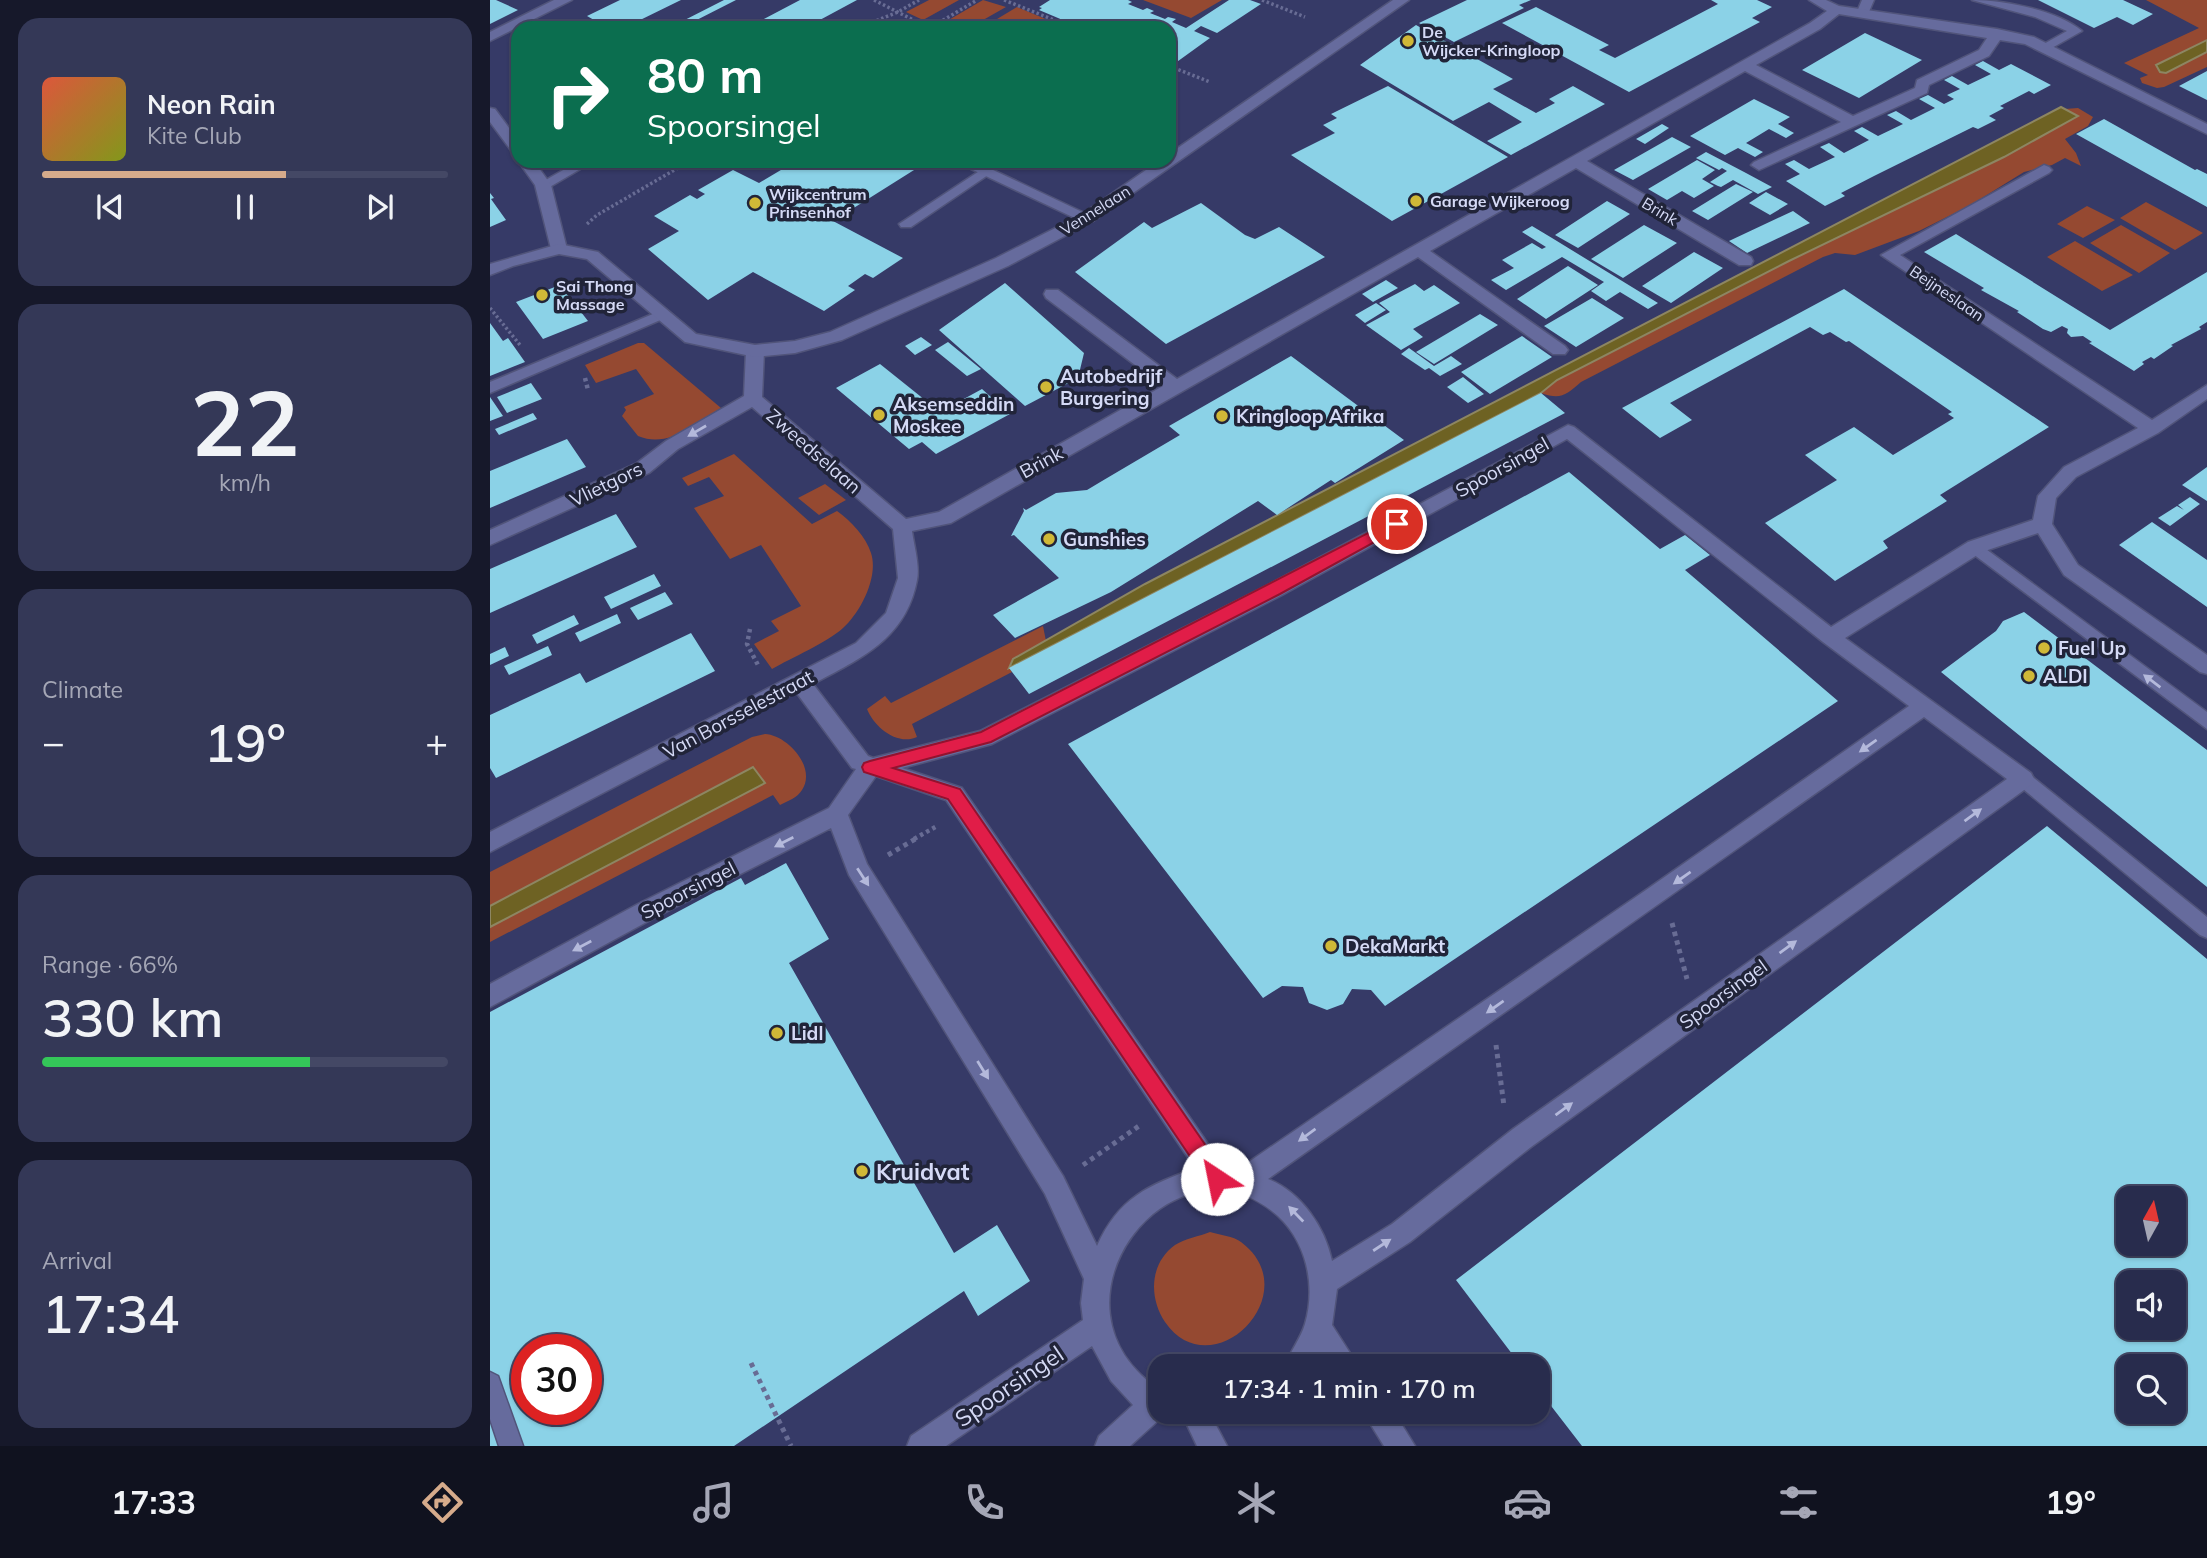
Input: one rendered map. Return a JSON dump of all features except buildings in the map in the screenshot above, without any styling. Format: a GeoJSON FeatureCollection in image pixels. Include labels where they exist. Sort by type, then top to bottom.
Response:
{"type":"FeatureCollection","features":[{"type":"Feature","properties":{"kind":"street"},"geometry":{"type":"LineString","coordinates":[[522,21],[565,0]]}},
{"type":"Feature","properties":{"kind":"street","name":"Vennelaan"},"geometry":{"type":"LineString","coordinates":[[1176,156],[1402,0]]}},
{"type":"Feature","properties":{"kind":"street"},"geometry":{"type":"LineString","coordinates":[[1816,0],[1836,10],[2029,40],[2207,130]]}},
{"type":"Feature","properties":{"kind":"street","name":"Brink"},"geometry":{"type":"LineString","coordinates":[[902,526],[944,518],[1744,65],[1836,10]]}},
{"type":"Feature","properties":{"kind":"street"},"geometry":{"type":"LineString","coordinates":[[490,37],[511,27]]}},
{"type":"Feature","properties":{"kind":"street"},"geometry":{"type":"LineString","coordinates":[[1759,165],[1922,90],[1922,83],[1984,52],[1997,33]]}},
{"type":"Feature","properties":{"kind":"street"},"geometry":{"type":"LineString","coordinates":[[1744,65],[1853,122]]}},
{"type":"Feature","properties":{"kind":"street"},"geometry":{"type":"LineString","coordinates":[[490,113],[511,141]]}},
{"type":"Feature","properties":{"kind":"street","name":"Brink"},"geometry":{"type":"LineString","coordinates":[[1575,161],[1745,261]]}},
{"type":"Feature","properties":{"kind":"street"},"geometry":{"type":"LineString","coordinates":[[531,168],[543,185],[559,249]]}},
{"type":"Feature","properties":{"kind":"street"},"geometry":{"type":"LineString","coordinates":[[976,168],[1087,218]]}},
{"type":"Feature","properties":{"kind":"street","name":"Vennelaan"},"geometry":{"type":"LineString","coordinates":[[755,351],[795,347],[877,319],[1002,262],[1087,218],[1159,168]]}},
{"type":"Feature","properties":{"kind":"street","name":"Beijneslaan"},"geometry":{"type":"LineString","coordinates":[[2044,170],[1889,255],[2152,429]]}},
{"type":"Feature","properties":{"kind":"street"},"geometry":{"type":"LineString","coordinates":[[490,270],[507,262],[559,249],[592,255],[660,315],[691,338],[755,351]]}},
{"type":"Feature","properties":{"kind":"street"},"geometry":{"type":"LineString","coordinates":[[1418,250],[1559,350]]}},
{"type":"Feature","properties":{"kind":"street"},"geometry":{"type":"LineString","coordinates":[[1052,294],[1176,387]]}},
{"type":"Feature","properties":{"kind":"street","name":"Zweedselaan"},"geometry":{"type":"LineString","coordinates":[[755,351],[753,399],[902,526]]}},
{"type":"Feature","properties":{"kind":"street"},"geometry":{"type":"LineString","coordinates":[[2207,391],[2152,429],[2070,472],[2047,496],[2042,524],[2071,570],[2207,666]]}},
{"type":"Feature","properties":{"kind":"street","name":"Vlietgors"},"geometry":{"type":"LineString","coordinates":[[490,538],[643,468],[672,446],[753,399]]}},
{"type":"Feature","properties":{"kind":"street","name":"Spoorsingel"},"geometry":{"type":"LineString","coordinates":[[490,996],[646,911],[837,814],[870,767],[985,738],[1275,590],[1568,431],[1830,637],[2022,779],[1522,1138],[1401,1233],[1324,1282]]}},
{"type":"Feature","properties":{"kind":"street"},"geometry":{"type":"LineString","coordinates":[[1830,637],[1975,547],[2042,524]]}},
{"type":"Feature","properties":{"kind":"street","name":"Van Borsselestraat"},"geometry":{"type":"LineString","coordinates":[[490,843],[863,648],[895,617],[908,578],[902,526]]}},
{"type":"Feature","properties":{"kind":"street"},"geometry":{"type":"LineString","coordinates":[[800,682],[854,758],[870,767],[954,794],[1217,1179]]}},
{"type":"Feature","properties":{"kind":"street"},"geometry":{"type":"LineString","coordinates":[[1243,1181],[1923,707]]}},
{"type":"Feature","properties":{"kind":"street"},"geometry":{"type":"LineString","coordinates":[[837,814],[860,872],[1054,1185],[1098,1278]]}},
{"type":"Feature","properties":{"kind":"street"},"geometry":{"type":"LineString","coordinates":[[1148,1397],[1125,1380],[1098,1326],[1095,1310],[1098,1270],[1114,1235],[1140,1206],[1172,1187],[1207,1178],[1243,1181],[1276,1196],[1303,1220],[1320,1252],[1325,1290],[1319,1329],[1305,1354]]}},
{"type":"Feature","properties":{"kind":"street","name":"Spoorsingel"},"geometry":{"type":"LineString","coordinates":[[921,1446],[1098,1326]]}},
{"type":"Feature","properties":{"kind":"street"},"geometry":{"type":"LineString","coordinates":[[1319,1329],[1336,1354]]}},
{"type":"Feature","properties":{"kind":"street"},"geometry":{"type":"LineString","coordinates":[[1109,1446],[1148,1413]]}},
{"type":"Feature","properties":{"kind":"street"},"geometry":{"type":"LineString","coordinates":[[1202,1424],[1213,1446]]}},
{"type":"Feature","properties":{"kind":"street"},"geometry":{"type":"LineString","coordinates":[[1385,1424],[1401,1446]]}},
{"type":"Feature","properties":{"kind":"lane"},"geometry":{"type":"LineString","coordinates":[[1861,14],[1868,0]]}},
{"type":"Feature","properties":{"kind":"lane"},"geometry":{"type":"LineString","coordinates":[[1978,0],[2039,14],[2076,30],[2046,47]]}},
{"type":"Feature","properties":{"kind":"lane"},"geometry":{"type":"LineString","coordinates":[[543,185],[575,168]]}},
{"type":"Feature","properties":{"kind":"lane"},"geometry":{"type":"LineString","coordinates":[[906,224],[984,172]]}},
{"type":"Feature","properties":{"kind":"lane"},"geometry":{"type":"LineString","coordinates":[[490,388],[660,315]]}},
{"type":"Feature","properties":{"kind":"lane"},"geometry":{"type":"LineString","coordinates":[[1975,547],[2207,722]]}},
{"type":"Feature","properties":{"kind":"lane"},"geometry":{"type":"LineString","coordinates":[[2022,779],[2207,929]]}},
{"type":"Feature","properties":{"kind":"lane"},"geometry":{"type":"LineString","coordinates":[[490,1384],[511,1446]]}},
{"type":"Feature","properties":{"kind":"path"},"geometry":{"type":"LineString","coordinates":[[874,0],[916,21]]}},
{"type":"Feature","properties":{"kind":"path"},"geometry":{"type":"LineString","coordinates":[[876,21],[919,0]]}},
{"type":"Feature","properties":{"kind":"path"},"geometry":{"type":"LineString","coordinates":[[942,21],[977,0]]}},
{"type":"Feature","properties":{"kind":"path"},"geometry":{"type":"LineString","coordinates":[[1004,0],[1056,21]]}},
{"type":"Feature","properties":{"kind":"path"},"geometry":{"type":"LineString","coordinates":[[1262,0],[1305,17]]}},
{"type":"Feature","properties":{"kind":"path"},"geometry":{"type":"LineString","coordinates":[[1176,69],[1209,82]]}},
{"type":"Feature","properties":{"kind":"path"},"geometry":{"type":"LineString","coordinates":[[559,249],[597,215],[678,168]]}},
{"type":"Feature","properties":{"kind":"path"},"geometry":{"type":"LineString","coordinates":[[490,308],[538,367]]}},
{"type":"Feature","properties":{"kind":"path"},"geometry":{"type":"LineString","coordinates":[[860,872],[965,810]]}},
{"type":"Feature","properties":{"kind":"path"},"geometry":{"type":"LineString","coordinates":[[1654,897],[1670,914],[1689,984],[1706,1006]]}},
{"type":"Feature","properties":{"kind":"path"},"geometry":{"type":"LineString","coordinates":[[1478,1018],[1496,1042],[1506,1119],[1522,1138]]}},
{"type":"Feature","properties":{"kind":"path"},"geometry":{"type":"LineString","coordinates":[[1054,1185],[1168,1106]]}},
{"type":"Feature","properties":{"kind":"path"},"geometry":{"type":"LineString","coordinates":[[751,1363],[791,1446]]}},
{"type":"Feature","properties":{"kind":"shaded area"},"geometry":{"type":"Polygon","coordinates":[[[929,0],[959,0],[923,20],[906,12],[929,0]]]}},
{"type":"Feature","properties":{"kind":"shaded area"},"geometry":{"type":"Polygon","coordinates":[[[983,0],[1006,7],[981,21],[947,21],[983,0]]]}},
{"type":"Feature","properties":{"kind":"shaded area"},"geometry":{"type":"Polygon","coordinates":[[[1143,0],[1222,0],[1191,18],[1143,0]]]}},
{"type":"Feature","properties":{"kind":"shaded area"},"geometry":{"type":"Polygon","coordinates":[[[2146,0],[2207,0],[2207,40],[2156,65],[2166,73],[2207,52],[2207,67],[2164,87],[2157,88],[2142,83],[2140,78],[2148,75],[2124,63],[2199,28],[2146,0]]]}},
{"type":"Feature","properties":{"kind":"shaded area"},"geometry":{"type":"Polygon","coordinates":[[[1017,7],[1050,21],[994,21],[1017,7]]]}},
{"type":"Feature","properties":{"kind":"shaded area"},"geometry":{"type":"Polygon","coordinates":[[[2207,40],[2207,52],[2166,73],[2160,72],[2156,65],[2207,40]]]}},
{"type":"Feature","properties":{"kind":"shaded area"},"geometry":{"type":"Polygon","coordinates":[[[2061,107],[2078,116],[2004,157],[1789,261],[1557,380],[1541,393],[1009,668],[1013,659],[1145,584],[2061,107]]]}},
{"type":"Feature","properties":{"kind":"shaded area"},"geometry":{"type":"Polygon","coordinates":[[[2078,108],[2093,117],[2088,126],[2065,139],[2076,153],[2081,166],[2065,158],[2052,165],[2024,172],[1969,206],[1919,231],[1855,255],[1835,253],[1823,257],[1581,382],[1563,395],[1541,393],[1557,380],[1789,261],[2004,157],[2078,116],[2065,109],[2078,108]]]}},
{"type":"Feature","properties":{"kind":"shaded area"},"geometry":{"type":"Polygon","coordinates":[[[2146,202],[2203,233],[2175,250],[2120,218],[2146,202]]]}},
{"type":"Feature","properties":{"kind":"shaded area"},"geometry":{"type":"Polygon","coordinates":[[[2087,206],[2115,220],[2083,238],[2057,224],[2087,206]]]}},
{"type":"Feature","properties":{"kind":"shaded area"},"geometry":{"type":"Polygon","coordinates":[[[2121,225],[2170,253],[2139,273],[2090,243],[2121,225]]]}},
{"type":"Feature","properties":{"kind":"shaded area"},"geometry":{"type":"Polygon","coordinates":[[[2075,241],[2133,275],[2102,291],[2047,257],[2075,241]]]}},
{"type":"Feature","properties":{"kind":"shaded area"},"geometry":{"type":"Polygon","coordinates":[[[644,343],[721,408],[671,437],[649,439],[638,436],[622,416],[626,410],[624,407],[654,394],[636,369],[596,383],[585,365],[644,343]]]}},
{"type":"Feature","properties":{"kind":"shaded area"},"geometry":{"type":"Polygon","coordinates":[[[734,454],[812,524],[837,511],[866,541],[873,562],[866,594],[856,613],[843,628],[772,669],[754,644],[779,631],[771,621],[801,606],[761,545],[730,559],[694,508],[724,496],[709,477],[688,486],[682,478],[734,454]]]}},
{"type":"Feature","properties":{"kind":"shaded area"},"geometry":{"type":"Polygon","coordinates":[[[825,484],[846,500],[819,515],[798,498],[825,484]]]}},
{"type":"Feature","properties":{"kind":"shaded area"},"geometry":{"type":"Polygon","coordinates":[[[1043,626],[1046,641],[1013,659],[1009,668],[1012,672],[912,724],[917,737],[894,737],[870,716],[867,709],[885,696],[891,703],[1043,626]]]}},
{"type":"Feature","properties":{"kind":"shaded area"},"geometry":{"type":"Polygon","coordinates":[[[765,734],[782,740],[803,762],[806,781],[795,797],[780,805],[773,795],[490,942],[490,927],[765,783],[752,767],[490,906],[490,872],[752,737],[765,734]]]}},
{"type":"Feature","properties":{"kind":"shaded area"},"geometry":{"type":"Polygon","coordinates":[[[753,767],[765,783],[490,927],[490,906],[753,767]]]}},
{"type":"Feature","properties":{"kind":"shaded area"},"geometry":{"type":"Polygon","coordinates":[[[1210,1232],[1241,1242],[1259,1263],[1264,1286],[1259,1308],[1246,1327],[1228,1340],[1206,1345],[1185,1340],[1165,1322],[1156,1303],[1154,1282],[1156,1271],[1166,1253],[1187,1239],[1210,1232]]]}},
{"type":"Feature","properties":{"kind":"place","name":"De Wijcker-Kringloop"},"geometry":{"type":"Point","coordinates":[1408,41]}},
{"type":"Feature","properties":{"kind":"place","name":"Garage Wijkeroog"},"geometry":{"type":"Point","coordinates":[1416,201]}},
{"type":"Feature","properties":{"kind":"place","name":"Wijkcentrum Prinsenhof"},"geometry":{"type":"Point","coordinates":[755,203]}},
{"type":"Feature","properties":{"kind":"place","name":"Sai Thong Massage"},"geometry":{"type":"Point","coordinates":[542,295]}},
{"type":"Feature","properties":{"kind":"place","name":"Autobedrijf Burgering"},"geometry":{"type":"Point","coordinates":[1046,387]}},
{"type":"Feature","properties":{"kind":"place","name":"Aksemseddin Moskee"},"geometry":{"type":"Point","coordinates":[879,415]}},
{"type":"Feature","properties":{"kind":"place","name":"Kringloop Afrika"},"geometry":{"type":"Point","coordinates":[1222,416]}},
{"type":"Feature","properties":{"kind":"place","name":"Gunshies"},"geometry":{"type":"Point","coordinates":[1049,539]}},
{"type":"Feature","properties":{"kind":"place","name":"Fuel Up"},"geometry":{"type":"Point","coordinates":[2044,648]}},
{"type":"Feature","properties":{"kind":"place","name":"ALDI"},"geometry":{"type":"Point","coordinates":[2029,676]}},
{"type":"Feature","properties":{"kind":"place","name":"DekaMarkt"},"geometry":{"type":"Point","coordinates":[1331,946]}},
{"type":"Feature","properties":{"kind":"place","name":"Lidl"},"geometry":{"type":"Point","coordinates":[777,1033]}},
{"type":"Feature","properties":{"kind":"place","name":"Kruidvat"},"geometry":{"type":"Point","coordinates":[862,1171]}},
{"type":"Feature","properties":{"kind":"route"},"geometry":{"type":"LineString","coordinates":[[1217,1179],[954,794],[870,767],[985,738],[1275,590],[1397,524]]}}]}
